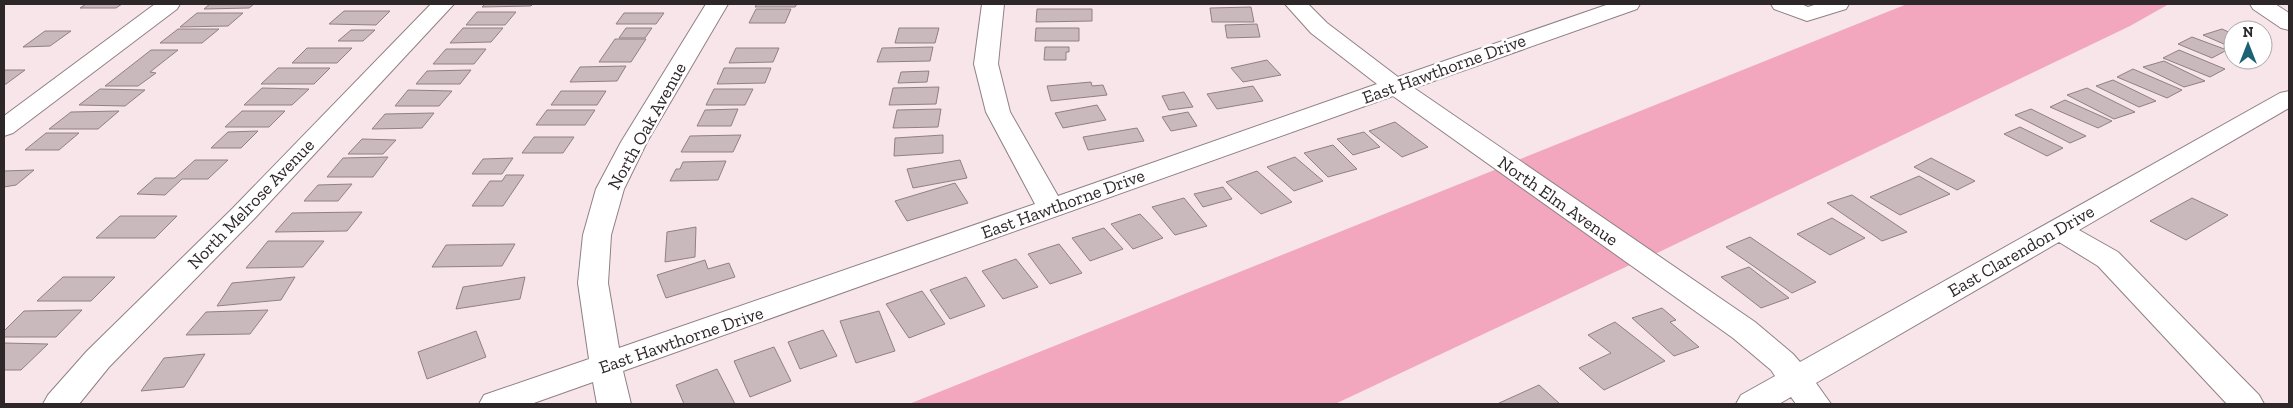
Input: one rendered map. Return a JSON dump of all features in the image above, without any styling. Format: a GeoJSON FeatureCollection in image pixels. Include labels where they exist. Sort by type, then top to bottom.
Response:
{"type":"FeatureCollection","features":[{"type":"Feature","properties":{"kind":"street"},"geometry":{"type":"LineString","coordinates":[[4,128],[169,4]]}},
{"type":"Feature","properties":{"kind":"street","name":"North Melrose Avenue"},"geometry":{"type":"LineString","coordinates":[[60,404],[98,359],[243,214],[443,4]]}},
{"type":"Feature","properties":{"kind":"street","name":"North Oak Avenue"},"geometry":{"type":"LineString","coordinates":[[614,404],[593,282],[598,235],[610,189],[634,142],[717,4]]}},
{"type":"Feature","properties":{"kind":"street"},"geometry":{"type":"LineString","coordinates":[[993,4],[986,64],[998,112],[1051,208]]}},
{"type":"Feature","properties":{"kind":"street","name":"North Elm Avenue"},"geometry":{"type":"LineString","coordinates":[[1296,4],[1319,28],[1395,86],[1744,330],[1782,362],[1814,404]]}},
{"type":"Feature","properties":{"kind":"street","name":"East Hawthorne Drive"},"geometry":{"type":"LineString","coordinates":[[496,404],[1629,4]]}},
{"type":"Feature","properties":{"kind":"street"},"geometry":{"type":"LineString","coordinates":[[1782,4],[1807,14],[1838,4]]}},
{"type":"Feature","properties":{"kind":"street"},"geometry":{"type":"LineString","coordinates":[[2261,4],[2289,22]]}},
{"type":"Feature","properties":{"kind":"street","name":"East Clarendon Drive"},"geometry":{"type":"LineString","coordinates":[[1753,404],[2059,230],[2283,109]]}},
{"type":"Feature","properties":{"kind":"street"},"geometry":{"type":"LineString","coordinates":[[2059,230],[2108,259],[2247,404]]}},
{"type":"Feature","properties":{"kind":"shaded area"},"geometry":{"type":"Polygon","coordinates":[[[1907,4],[2169,4],[2130,26],[1655,254],[1518,160],[1907,4]]]}},
{"type":"Feature","properties":{"kind":"shaded area"},"geometry":{"type":"Polygon","coordinates":[[[1497,169],[1632,264],[1335,404],[909,404],[1497,169]]]}},
{"type":"Feature","properties":{"kind":"building"},"geometry":{"type":"Polygon","coordinates":[[[86,4],[122,4],[116,8],[80,8],[86,4]]]}},
{"type":"Feature","properties":{"kind":"building"},"geometry":{"type":"Polygon","coordinates":[[[210,4],[254,4],[249,8],[204,9],[210,4]]]}},
{"type":"Feature","properties":{"kind":"building"},"geometry":{"type":"Polygon","coordinates":[[[485,4],[533,4],[531,6],[482,7],[485,4]]]}},
{"type":"Feature","properties":{"kind":"building"},"geometry":{"type":"Polygon","coordinates":[[[757,4],[797,4],[795,7],[755,7],[757,4]]]}},
{"type":"Feature","properties":{"kind":"building"},"geometry":{"type":"Polygon","coordinates":[[[1251,7],[1254,22],[1212,22],[1210,8],[1251,7]]]}},
{"type":"Feature","properties":{"kind":"building"},"geometry":{"type":"Polygon","coordinates":[[[756,9],[791,9],[785,23],[749,23],[756,9]]]}},
{"type":"Feature","properties":{"kind":"building"},"geometry":{"type":"Polygon","coordinates":[[[1037,9],[1092,9],[1092,21],[1036,22],[1037,9]]]}},
{"type":"Feature","properties":{"kind":"building"},"geometry":{"type":"Polygon","coordinates":[[[344,11],[390,11],[376,25],[329,24],[344,11]]]}},
{"type":"Feature","properties":{"kind":"building"},"geometry":{"type":"Polygon","coordinates":[[[477,12],[516,12],[505,25],[466,25],[477,12]]]}},
{"type":"Feature","properties":{"kind":"building"},"geometry":{"type":"Polygon","coordinates":[[[197,13],[243,13],[228,26],[180,27],[197,13]]]}},
{"type":"Feature","properties":{"kind":"building"},"geometry":{"type":"Polygon","coordinates":[[[624,13],[664,13],[656,24],[616,24],[624,13]]]}},
{"type":"Feature","properties":{"kind":"building"},"geometry":{"type":"Polygon","coordinates":[[[1257,24],[1260,37],[1227,38],[1225,25],[1257,24]]]}},
{"type":"Feature","properties":{"kind":"building"},"geometry":{"type":"Polygon","coordinates":[[[463,28],[503,28],[491,42],[450,43],[463,28]]]}},
{"type":"Feature","properties":{"kind":"building"},"geometry":{"type":"Polygon","coordinates":[[[626,28],[652,28],[645,38],[619,38],[626,28]]]}},
{"type":"Feature","properties":{"kind":"building"},"geometry":{"type":"Polygon","coordinates":[[[899,28],[939,28],[935,43],[895,43],[899,28]]]}},
{"type":"Feature","properties":{"kind":"building"},"geometry":{"type":"Polygon","coordinates":[[[1036,28],[1079,28],[1079,41],[1035,41],[1036,28]]]}},
{"type":"Feature","properties":{"kind":"building"},"geometry":{"type":"Polygon","coordinates":[[[178,29],[219,29],[202,43],[160,43],[178,29]]]}},
{"type":"Feature","properties":{"kind":"building"},"geometry":{"type":"Polygon","coordinates":[[[2222,29],[2223,44],[2203,35],[2222,29]]]}},
{"type":"Feature","properties":{"kind":"building"},"geometry":{"type":"Polygon","coordinates":[[[351,30],[375,30],[363,41],[338,41],[351,30]]]}},
{"type":"Feature","properties":{"kind":"building"},"geometry":{"type":"Polygon","coordinates":[[[45,31],[71,31],[50,46],[23,47],[45,31]]]}},
{"type":"Feature","properties":{"kind":"building"},"geometry":{"type":"Polygon","coordinates":[[[2192,37],[2223,49],[2223,52],[2212,58],[2178,44],[2192,37]]]}},
{"type":"Feature","properties":{"kind":"building"},"geometry":{"type":"Polygon","coordinates":[[[615,39],[646,39],[631,62],[599,62],[615,39]]]}},
{"type":"Feature","properties":{"kind":"building"},"geometry":{"type":"Polygon","coordinates":[[[933,47],[930,61],[877,62],[882,48],[933,47]]]}},
{"type":"Feature","properties":{"kind":"building"},"geometry":{"type":"Polygon","coordinates":[[[1045,47],[1069,47],[1069,52],[1066,52],[1066,60],[1044,60],[1045,47]]]}},
{"type":"Feature","properties":{"kind":"building"},"geometry":{"type":"Polygon","coordinates":[[[307,48],[352,48],[337,63],[292,63],[307,48]]]}},
{"type":"Feature","properties":{"kind":"building"},"geometry":{"type":"Polygon","coordinates":[[[736,48],[779,48],[773,62],[729,63],[736,48]]]}},
{"type":"Feature","properties":{"kind":"building"},"geometry":{"type":"Polygon","coordinates":[[[446,49],[486,49],[474,64],[433,64],[446,49]]]}},
{"type":"Feature","properties":{"kind":"building"},"geometry":{"type":"Polygon","coordinates":[[[151,50],[178,50],[150,72],[156,73],[138,86],[105,86],[151,50]]]}},
{"type":"Feature","properties":{"kind":"building"},"geometry":{"type":"Polygon","coordinates":[[[2179,50],[2223,68],[2223,70],[2210,77],[2163,58],[2179,50]]]}},
{"type":"Feature","properties":{"kind":"building"},"geometry":{"type":"Polygon","coordinates":[[[1267,60],[1281,75],[1243,82],[1231,68],[1267,60]]]}},
{"type":"Feature","properties":{"kind":"building"},"geometry":{"type":"Polygon","coordinates":[[[2164,61],[2205,81],[2184,87],[2143,67],[2164,61]]]}},
{"type":"Feature","properties":{"kind":"building"},"geometry":{"type":"Polygon","coordinates":[[[626,66],[617,81],[570,82],[580,67],[626,66]]]}},
{"type":"Feature","properties":{"kind":"building"},"geometry":{"type":"Polygon","coordinates":[[[278,68],[330,68],[314,84],[261,84],[278,68]]]}},
{"type":"Feature","properties":{"kind":"building"},"geometry":{"type":"Polygon","coordinates":[[[724,68],[771,68],[765,83],[717,84],[724,68]]]}},
{"type":"Feature","properties":{"kind":"building"},"geometry":{"type":"Polygon","coordinates":[[[2133,69],[2182,90],[2167,98],[2117,77],[2133,69]]]}},
{"type":"Feature","properties":{"kind":"building"},"geometry":{"type":"Polygon","coordinates":[[[4,70],[25,70],[4,84],[4,70]]]}},
{"type":"Feature","properties":{"kind":"building"},"geometry":{"type":"Polygon","coordinates":[[[471,70],[460,84],[416,84],[427,71],[471,70]]]}},
{"type":"Feature","properties":{"kind":"building"},"geometry":{"type":"Polygon","coordinates":[[[929,71],[927,82],[898,83],[901,72],[929,71]]]}},
{"type":"Feature","properties":{"kind":"building"},"geometry":{"type":"Polygon","coordinates":[[[2113,80],[2156,101],[2139,107],[2096,86],[2113,80]]]}},
{"type":"Feature","properties":{"kind":"building"},"geometry":{"type":"Polygon","coordinates":[[[1091,82],[1092,86],[1103,85],[1107,95],[1051,101],[1047,86],[1091,82]]]}},
{"type":"Feature","properties":{"kind":"building"},"geometry":{"type":"Polygon","coordinates":[[[1253,86],[1263,101],[1217,109],[1207,94],[1253,86]]]}},
{"type":"Feature","properties":{"kind":"building"},"geometry":{"type":"Polygon","coordinates":[[[939,87],[936,104],[889,105],[893,88],[939,87]]]}},
{"type":"Feature","properties":{"kind":"building"},"geometry":{"type":"Polygon","coordinates":[[[262,88],[309,89],[292,105],[244,105],[262,88]]]}},
{"type":"Feature","properties":{"kind":"building"},"geometry":{"type":"Polygon","coordinates":[[[2087,88],[2135,112],[2114,119],[2067,95],[2087,88]]]}},
{"type":"Feature","properties":{"kind":"building"},"geometry":{"type":"Polygon","coordinates":[[[100,89],[145,90],[125,106],[79,105],[100,89]]]}},
{"type":"Feature","properties":{"kind":"building"},"geometry":{"type":"Polygon","coordinates":[[[714,89],[753,89],[745,105],[706,105],[714,89]]]}},
{"type":"Feature","properties":{"kind":"building"},"geometry":{"type":"Polygon","coordinates":[[[408,90],[452,91],[439,106],[395,106],[408,90]]]}},
{"type":"Feature","properties":{"kind":"building"},"geometry":{"type":"Polygon","coordinates":[[[561,91],[606,91],[597,105],[551,105],[561,91]]]}},
{"type":"Feature","properties":{"kind":"building"},"geometry":{"type":"Polygon","coordinates":[[[1184,92],[1193,107],[1169,110],[1162,96],[1184,92]]]}},
{"type":"Feature","properties":{"kind":"building"},"geometry":{"type":"Polygon","coordinates":[[[2065,100],[2112,121],[2098,128],[2050,107],[2065,100]]]}},
{"type":"Feature","properties":{"kind":"building"},"geometry":{"type":"Polygon","coordinates":[[[1097,105],[1106,120],[1063,128],[1055,113],[1097,105]]]}},
{"type":"Feature","properties":{"kind":"building"},"geometry":{"type":"Polygon","coordinates":[[[738,109],[731,126],[697,126],[705,110],[738,109]]]}},
{"type":"Feature","properties":{"kind":"building"},"geometry":{"type":"Polygon","coordinates":[[[941,109],[938,127],[893,128],[897,110],[941,109]]]}},
{"type":"Feature","properties":{"kind":"building"},"geometry":{"type":"Polygon","coordinates":[[[2031,109],[2086,136],[2070,143],[2015,115],[2031,109]]]}},
{"type":"Feature","properties":{"kind":"building"},"geometry":{"type":"Polygon","coordinates":[[[547,110],[595,110],[585,125],[536,125],[547,110]]]}},
{"type":"Feature","properties":{"kind":"building"},"geometry":{"type":"Polygon","coordinates":[[[119,111],[98,129],[49,129],[71,112],[119,111]]]}},
{"type":"Feature","properties":{"kind":"building"},"geometry":{"type":"Polygon","coordinates":[[[242,111],[285,111],[269,127],[225,127],[242,111]]]}},
{"type":"Feature","properties":{"kind":"building"},"geometry":{"type":"Polygon","coordinates":[[[1188,112],[1197,126],[1171,131],[1162,117],[1188,112]]]}},
{"type":"Feature","properties":{"kind":"building"},"geometry":{"type":"Polygon","coordinates":[[[434,113],[422,128],[372,129],[385,114],[434,113]]]}},
{"type":"Feature","properties":{"kind":"building"},"geometry":{"type":"Polygon","coordinates":[[[1395,122],[1428,147],[1402,157],[1369,131],[1395,122]]]}},
{"type":"Feature","properties":{"kind":"building"},"geometry":{"type":"Polygon","coordinates":[[[2020,127],[2063,148],[2047,156],[2004,134],[2020,127]]]}},
{"type":"Feature","properties":{"kind":"building"},"geometry":{"type":"Polygon","coordinates":[[[1137,128],[1144,141],[1088,150],[1083,137],[1137,128]]]}},
{"type":"Feature","properties":{"kind":"building"},"geometry":{"type":"Polygon","coordinates":[[[258,131],[241,148],[211,148],[228,132],[258,131]]]}},
{"type":"Feature","properties":{"kind":"building"},"geometry":{"type":"Polygon","coordinates":[[[1364,132],[1380,147],[1353,155],[1337,139],[1364,132]]]}},
{"type":"Feature","properties":{"kind":"building"},"geometry":{"type":"Polygon","coordinates":[[[46,133],[79,133],[59,150],[25,150],[46,133]]]}},
{"type":"Feature","properties":{"kind":"building"},"geometry":{"type":"Polygon","coordinates":[[[741,135],[733,152],[681,152],[690,136],[741,135]]]}},
{"type":"Feature","properties":{"kind":"building"},"geometry":{"type":"Polygon","coordinates":[[[943,135],[943,153],[894,156],[895,138],[943,135]]]}},
{"type":"Feature","properties":{"kind":"building"},"geometry":{"type":"Polygon","coordinates":[[[534,137],[574,137],[563,153],[522,153],[534,137]]]}},
{"type":"Feature","properties":{"kind":"building"},"geometry":{"type":"Polygon","coordinates":[[[362,139],[396,140],[383,154],[348,154],[362,139]]]}},
{"type":"Feature","properties":{"kind":"building"},"geometry":{"type":"Polygon","coordinates":[[[1333,145],[1357,169],[1328,177],[1304,153],[1333,145]]]}},
{"type":"Feature","properties":{"kind":"building"},"geometry":{"type":"Polygon","coordinates":[[[388,157],[373,177],[327,177],[343,158],[388,157]]]}},
{"type":"Feature","properties":{"kind":"building"},"geometry":{"type":"Polygon","coordinates":[[[1295,157],[1323,181],[1294,191],[1267,167],[1295,157]]]}},
{"type":"Feature","properties":{"kind":"building"},"geometry":{"type":"Polygon","coordinates":[[[513,158],[502,174],[472,174],[483,159],[513,158]]]}},
{"type":"Feature","properties":{"kind":"building"},"geometry":{"type":"Polygon","coordinates":[[[1931,158],[1975,181],[1957,190],[1914,167],[1931,158]]]}},
{"type":"Feature","properties":{"kind":"building"},"geometry":{"type":"Polygon","coordinates":[[[195,160],[228,160],[208,179],[182,179],[165,195],[137,194],[155,178],[175,178],[195,160]]]}},
{"type":"Feature","properties":{"kind":"building"},"geometry":{"type":"Polygon","coordinates":[[[960,160],[967,178],[913,188],[907,169],[960,160]]]}},
{"type":"Feature","properties":{"kind":"building"},"geometry":{"type":"Polygon","coordinates":[[[726,161],[718,180],[670,181],[676,169],[680,169],[683,162],[726,161]]]}},
{"type":"Feature","properties":{"kind":"building"},"geometry":{"type":"Polygon","coordinates":[[[34,170],[16,185],[4,187],[4,171],[34,170]]]}},
{"type":"Feature","properties":{"kind":"building"},"geometry":{"type":"Polygon","coordinates":[[[1257,171],[1292,202],[1261,214],[1226,182],[1257,171]]]}},
{"type":"Feature","properties":{"kind":"building"},"geometry":{"type":"Polygon","coordinates":[[[506,175],[524,175],[503,206],[472,206],[490,181],[502,181],[506,175]]]}},
{"type":"Feature","properties":{"kind":"building"},"geometry":{"type":"Polygon","coordinates":[[[1919,176],[1950,194],[1900,215],[1870,197],[1919,176]]]}},
{"type":"Feature","properties":{"kind":"building"},"geometry":{"type":"Polygon","coordinates":[[[955,183],[968,203],[907,221],[895,201],[955,183]]]}},
{"type":"Feature","properties":{"kind":"building"},"geometry":{"type":"Polygon","coordinates":[[[352,184],[338,201],[304,201],[318,185],[352,184]]]}},
{"type":"Feature","properties":{"kind":"building"},"geometry":{"type":"Polygon","coordinates":[[[1223,187],[1232,199],[1203,207],[1194,194],[1223,187]]]}},
{"type":"Feature","properties":{"kind":"building"},"geometry":{"type":"Polygon","coordinates":[[[1852,195],[1907,232],[1882,241],[1827,203],[1852,195]]]}},
{"type":"Feature","properties":{"kind":"building"},"geometry":{"type":"Polygon","coordinates":[[[1184,198],[1207,226],[1175,235],[1152,207],[1184,198]]]}},
{"type":"Feature","properties":{"kind":"building"},"geometry":{"type":"Polygon","coordinates":[[[2192,198],[2228,215],[2186,240],[2150,221],[2192,198]]]}},
{"type":"Feature","properties":{"kind":"building"},"geometry":{"type":"Polygon","coordinates":[[[362,212],[347,231],[275,232],[292,213],[362,212]]]}},
{"type":"Feature","properties":{"kind":"building"},"geometry":{"type":"Polygon","coordinates":[[[1140,214],[1163,238],[1133,249],[1111,224],[1140,214]]]}},
{"type":"Feature","properties":{"kind":"building"},"geometry":{"type":"Polygon","coordinates":[[[120,216],[177,216],[155,238],[96,238],[120,216]]]}},
{"type":"Feature","properties":{"kind":"building"},"geometry":{"type":"Polygon","coordinates":[[[1832,218],[1865,238],[1830,255],[1797,234],[1832,218]]]}},
{"type":"Feature","properties":{"kind":"building"},"geometry":{"type":"Polygon","coordinates":[[[696,227],[695,257],[665,262],[667,232],[696,227]]]}},
{"type":"Feature","properties":{"kind":"building"},"geometry":{"type":"Polygon","coordinates":[[[1104,228],[1123,249],[1090,261],[1072,238],[1104,228]]]}},
{"type":"Feature","properties":{"kind":"building"},"geometry":{"type":"Polygon","coordinates":[[[1750,237],[1816,282],[1792,293],[1726,247],[1750,237]]]}},
{"type":"Feature","properties":{"kind":"building"},"geometry":{"type":"Polygon","coordinates":[[[268,241],[324,241],[303,267],[246,268],[268,241]]]}},
{"type":"Feature","properties":{"kind":"building"},"geometry":{"type":"Polygon","coordinates":[[[515,244],[502,266],[432,267],[446,245],[515,244]]]}},
{"type":"Feature","properties":{"kind":"building"},"geometry":{"type":"Polygon","coordinates":[[[1059,244],[1082,273],[1050,284],[1028,254],[1059,244]]]}},
{"type":"Feature","properties":{"kind":"building"},"geometry":{"type":"Polygon","coordinates":[[[1016,259],[1038,287],[1003,299],[982,271],[1016,259]]]}},
{"type":"Feature","properties":{"kind":"building"},"geometry":{"type":"Polygon","coordinates":[[[705,260],[708,269],[729,263],[735,277],[666,298],[657,275],[705,260]]]}},
{"type":"Feature","properties":{"kind":"building"},"geometry":{"type":"Polygon","coordinates":[[[1749,267],[1789,298],[1761,308],[1721,277],[1749,267]]]}},
{"type":"Feature","properties":{"kind":"building"},"geometry":{"type":"Polygon","coordinates":[[[63,277],[115,277],[91,301],[37,301],[63,277]]]}},
{"type":"Feature","properties":{"kind":"building"},"geometry":{"type":"Polygon","coordinates":[[[295,277],[281,300],[217,306],[232,283],[295,277]]]}},
{"type":"Feature","properties":{"kind":"building"},"geometry":{"type":"Polygon","coordinates":[[[525,277],[520,299],[456,309],[463,287],[525,277]]]}},
{"type":"Feature","properties":{"kind":"building"},"geometry":{"type":"Polygon","coordinates":[[[966,277],[985,306],[950,319],[930,290],[966,277]]]}},
{"type":"Feature","properties":{"kind":"building"},"geometry":{"type":"Polygon","coordinates":[[[922,291],[945,324],[909,338],[886,304],[922,291]]]}},
{"type":"Feature","properties":{"kind":"building"},"geometry":{"type":"Polygon","coordinates":[[[1662,308],[1676,320],[1670,322],[1699,347],[1674,356],[1632,318],[1662,308]]]}},
{"type":"Feature","properties":{"kind":"building"},"geometry":{"type":"Polygon","coordinates":[[[82,310],[56,337],[4,337],[4,331],[24,311],[82,310]]]}},
{"type":"Feature","properties":{"kind":"building"},"geometry":{"type":"Polygon","coordinates":[[[268,310],[250,334],[186,335],[206,312],[268,310]]]}},
{"type":"Feature","properties":{"kind":"building"},"geometry":{"type":"Polygon","coordinates":[[[879,311],[895,351],[856,363],[840,321],[879,311]]]}},
{"type":"Feature","properties":{"kind":"building"},"geometry":{"type":"Polygon","coordinates":[[[1615,322],[1665,361],[1604,390],[1579,368],[1611,353],[1588,335],[1615,322]]]}},
{"type":"Feature","properties":{"kind":"building"},"geometry":{"type":"Polygon","coordinates":[[[823,330],[837,356],[800,369],[788,342],[823,330]]]}},
{"type":"Feature","properties":{"kind":"building"},"geometry":{"type":"Polygon","coordinates":[[[476,331],[486,357],[427,379],[418,352],[476,331]]]}},
{"type":"Feature","properties":{"kind":"building"},"geometry":{"type":"Polygon","coordinates":[[[4,343],[48,344],[21,370],[4,370],[4,343]]]}},
{"type":"Feature","properties":{"kind":"building"},"geometry":{"type":"Polygon","coordinates":[[[774,347],[791,381],[750,397],[734,361],[774,347]]]}},
{"type":"Feature","properties":{"kind":"building"},"geometry":{"type":"Polygon","coordinates":[[[205,354],[184,387],[141,391],[164,358],[205,354]]]}},
{"type":"Feature","properties":{"kind":"building"},"geometry":{"type":"Polygon","coordinates":[[[717,369],[735,404],[684,404],[676,385],[717,369]]]}},
{"type":"Feature","properties":{"kind":"building"},"geometry":{"type":"Polygon","coordinates":[[[1539,385],[1560,404],[1497,404],[1539,385]]]}}]}
